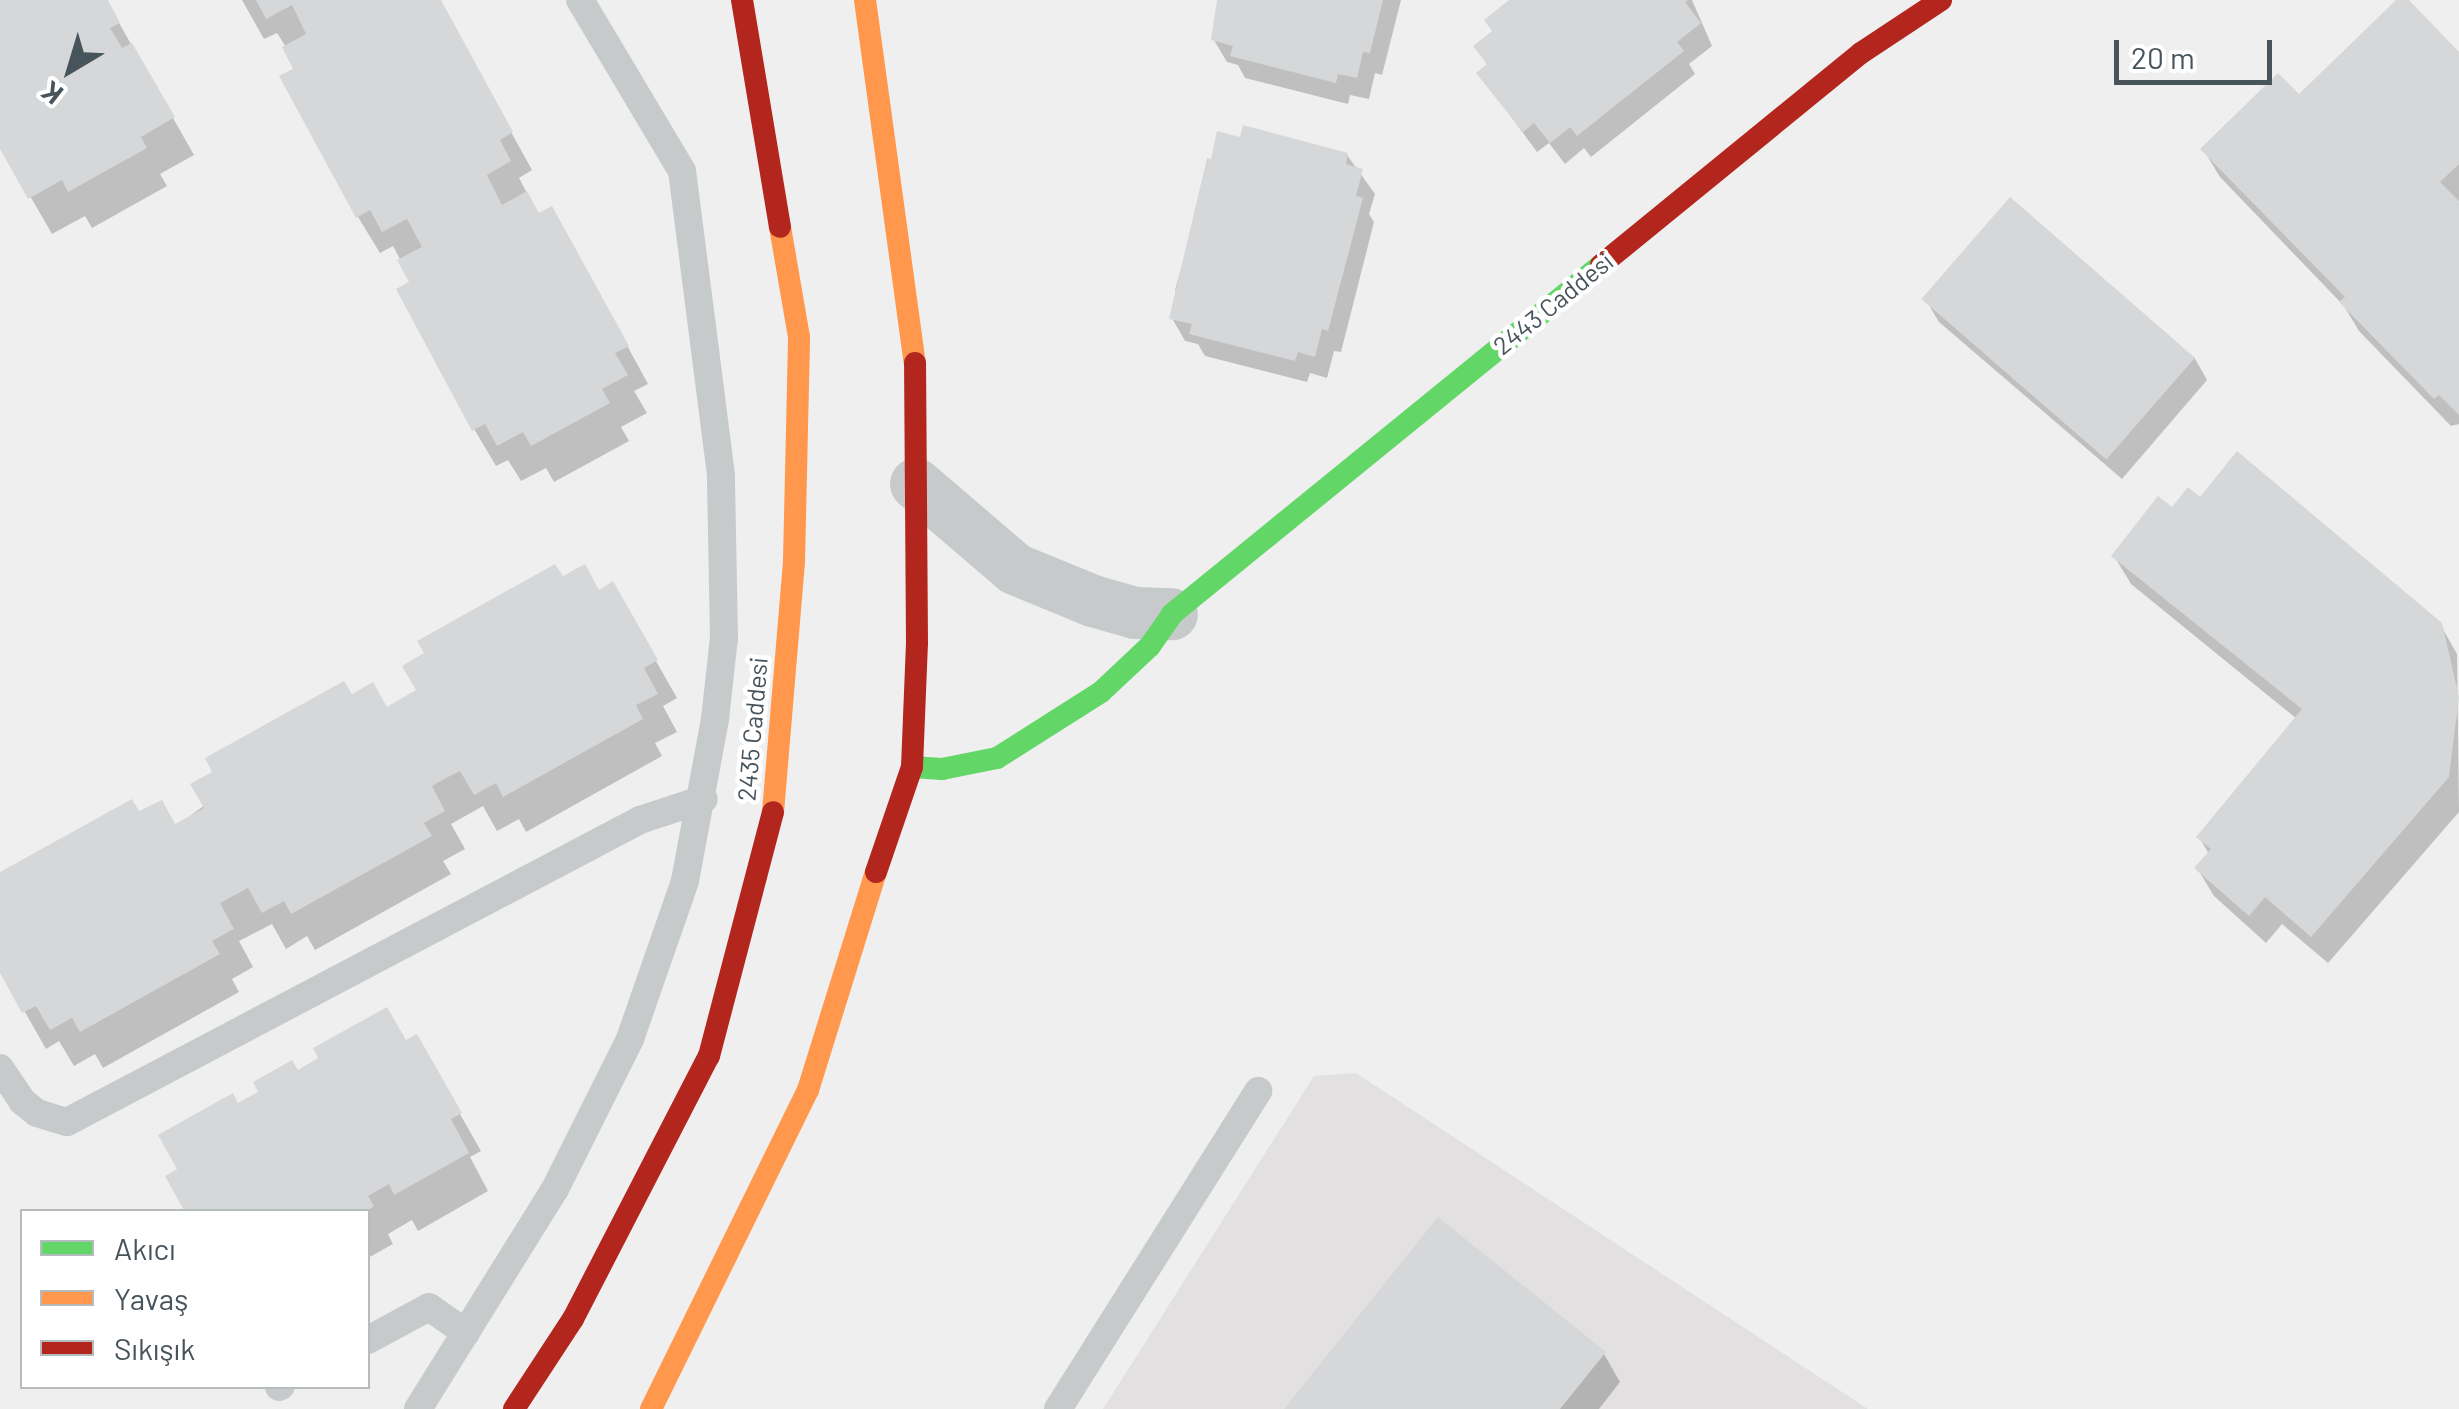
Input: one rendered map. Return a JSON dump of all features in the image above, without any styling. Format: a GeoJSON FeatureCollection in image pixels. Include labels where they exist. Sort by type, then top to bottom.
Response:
{"type":"FeatureCollection","features":[{"type":"Feature","properties":{"kind":"street","name":"2435 Caddesi"},"geometry":{"type":"LineString","coordinates":[[514,1409],[573,1319],[709,1056],[771,830],[794,561],[799,337],[742,0]]}},
{"type":"Feature","properties":{"kind":"street"},"geometry":{"type":"LineString","coordinates":[[651,1409],[808,1090],[851,946],[912,766],[915,361],[866,0]]}},
{"type":"Feature","properties":{"kind":"street","name":"2443 Caddesi"},"geometry":{"type":"LineString","coordinates":[[912,766],[972,766],[1009,751],[1112,683],[1150,646],[1172,614],[1861,52],[1941,0]]}},
{"type":"Feature","properties":{"kind":"street"},"geometry":{"type":"LineString","coordinates":[[916,484],[1015,569],[1092,601],[1135,613],[1172,614]]}},
{"type":"Feature","properties":{"kind":"lane"},"geometry":{"type":"LineString","coordinates":[[418,1409],[555,1188],[630,1040],[660,961],[704,799],[724,638],[725,556],[714,410],[682,171],[580,0]]}},
{"type":"Feature","properties":{"kind":"lane"},"geometry":{"type":"LineString","coordinates":[[0,1068],[22,1101],[37,1113],[67,1122],[640,820],[704,799]]}},
{"type":"Feature","properties":{"kind":"lane"},"geometry":{"type":"LineString","coordinates":[[1058,1409],[1258,1090]]}},
{"type":"Feature","properties":{"kind":"lane"},"geometry":{"type":"LineString","coordinates":[[370,1339],[430,1308],[466,1332]]}},
{"type":"Feature","properties":{"kind":"shaded area"},"geometry":{"type":"Polygon","coordinates":[[[1356,1073],[1868,1409],[1103,1409],[1314,1076],[1356,1073]]]}},
{"type":"Feature","properties":{"kind":"building"},"geometry":{"type":"Polygon","coordinates":[[[0,0],[108,0],[120,23],[110,28],[122,48],[132,43],[175,117],[141,137],[147,148],[68,192],[62,180],[28,199],[0,149],[0,0]]]}},
{"type":"Feature","properties":{"kind":"building"},"geometry":{"type":"Polygon","coordinates":[[[256,0],[441,0],[513,132],[500,140],[511,161],[487,175],[502,205],[527,191],[539,213],[552,206],[629,346],[615,353],[628,375],[602,389],[610,403],[531,446],[523,432],[497,446],[485,424],[472,431],[396,289],[409,282],[397,260],[422,247],[407,219],[382,232],[370,210],[356,218],[279,76],[293,69],[282,47],[306,34],[292,5],[266,19],[256,0]]]}},
{"type":"Feature","properties":{"kind":"building"},"geometry":{"type":"Polygon","coordinates":[[[1217,0],[1383,0],[1370,53],[1363,52],[1357,78],[1338,74],[1336,83],[1230,56],[1233,46],[1211,40],[1217,0]]]}},
{"type":"Feature","properties":{"kind":"building"},"geometry":{"type":"Polygon","coordinates":[[[1509,0],[1688,0],[1685,2],[1701,23],[1677,42],[1684,51],[1577,136],[1570,127],[1550,143],[1534,123],[1523,132],[1476,73],[1487,64],[1473,46],[1492,31],[1484,20],[1509,0]]]}},
{"type":"Feature","properties":{"kind":"building"},"geometry":{"type":"Polygon","coordinates":[[[2396,0],[2409,0],[2459,52],[2459,164],[2440,182],[2459,201],[2459,415],[2439,395],[2434,399],[2339,302],[2345,297],[2200,149],[2278,73],[2299,94],[2396,0]]]}},
{"type":"Feature","properties":{"kind":"building"},"geometry":{"type":"Polygon","coordinates":[[[1243,125],[1348,153],[1346,164],[1363,169],[1356,196],[1363,198],[1328,331],[1322,329],[1315,357],[1298,352],[1295,361],[1189,334],[1192,324],[1169,319],[1207,158],[1211,159],[1217,131],[1240,137],[1243,125]]]}},
{"type":"Feature","properties":{"kind":"building"},"geometry":{"type":"Polygon","coordinates":[[[2010,197],[2195,358],[2106,460],[1921,299],[2010,197]]]}},
{"type":"Feature","properties":{"kind":"building"},"geometry":{"type":"Polygon","coordinates":[[[2237,451],[2442,623],[2459,697],[2449,777],[2311,937],[2265,897],[2249,916],[2194,868],[2211,849],[2196,837],[2302,709],[2111,556],[2158,496],[2172,507],[2188,487],[2200,497],[2237,451]]]}},
{"type":"Feature","properties":{"kind":"building"},"geometry":{"type":"Polygon","coordinates":[[[555,564],[563,576],[585,564],[599,590],[613,581],[658,660],[644,668],[658,694],[636,705],[643,719],[503,797],[496,783],[474,795],[460,771],[446,778],[432,786],[445,811],[424,823],[432,836],[291,914],[284,901],[262,913],[248,888],[220,903],[234,929],[212,941],[220,954],[80,1032],[72,1018],[50,1030],[36,1006],[22,1013],[0,973],[0,872],[132,799],[139,811],[162,800],[175,824],[190,816],[204,808],[190,784],[212,772],[205,758],[344,681],[352,694],[373,682],[387,707],[416,690],[402,666],[424,653],[417,641],[555,564]]]}},
{"type":"Feature","properties":{"kind":"building"},"geometry":{"type":"Polygon","coordinates":[[[387,1007],[406,1040],[417,1034],[462,1113],[451,1119],[469,1153],[394,1195],[389,1184],[368,1196],[374,1206],[370,1209],[183,1209],[165,1176],[177,1169],[158,1135],[233,1093],[238,1103],[258,1092],[253,1082],[292,1060],[298,1070],[318,1058],[313,1048],[387,1007]]]}},
{"type":"Feature","properties":{"kind":"building"},"geometry":{"type":"Polygon","coordinates":[[[1438,1217],[1606,1352],[1560,1409],[1284,1409],[1438,1217]]]}},
{"type":"Feature","properties":{"kind":"traffic: fast"},"geometry":{"type":"LineString","coordinates":[[912,767],[942,769],[997,758],[1101,692],[1150,646],[1172,614],[1601,265]]}},
{"type":"Feature","properties":{"kind":"traffic: slow"},"geometry":{"type":"LineString","coordinates":[[865,0],[915,363]]}},
{"type":"Feature","properties":{"kind":"traffic: slow"},"geometry":{"type":"LineString","coordinates":[[773,812],[794,561],[799,337],[780,227]]}},
{"type":"Feature","properties":{"kind":"traffic: slow"},"geometry":{"type":"LineString","coordinates":[[651,1409],[808,1090],[876,872]]}},
{"type":"Feature","properties":{"kind":"traffic: jam"},"geometry":{"type":"LineString","coordinates":[[742,0],[780,227]]}},
{"type":"Feature","properties":{"kind":"traffic: jam"},"geometry":{"type":"LineString","coordinates":[[1601,265],[1861,53],[1941,0]]}},
{"type":"Feature","properties":{"kind":"traffic: jam"},"geometry":{"type":"LineString","coordinates":[[876,872],[912,767],[917,643],[915,363]]}},
{"type":"Feature","properties":{"kind":"traffic: jam"},"geometry":{"type":"LineString","coordinates":[[514,1409],[573,1319],[709,1056],[773,812]]}}]}
